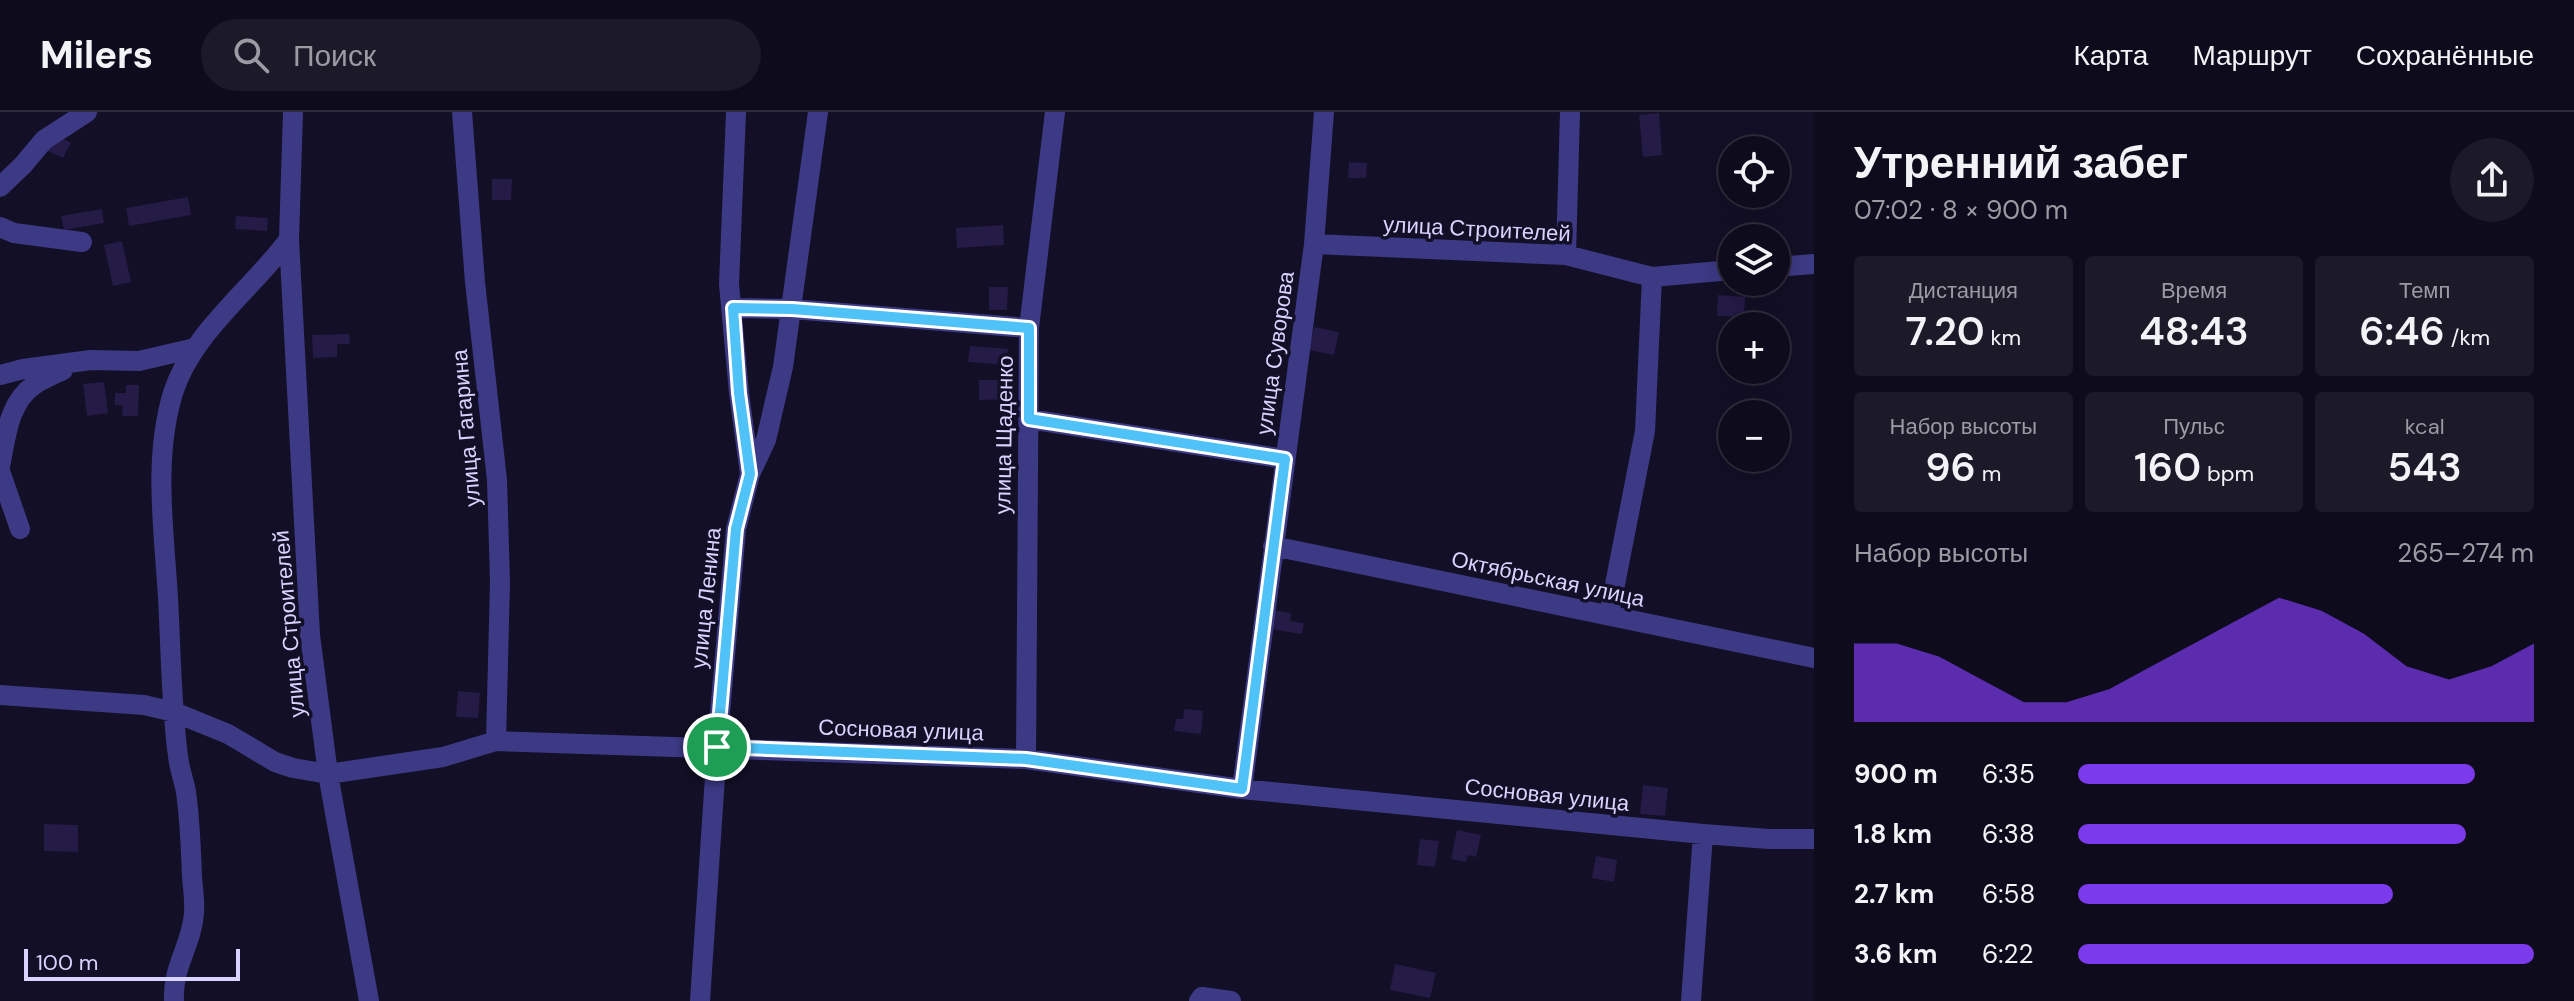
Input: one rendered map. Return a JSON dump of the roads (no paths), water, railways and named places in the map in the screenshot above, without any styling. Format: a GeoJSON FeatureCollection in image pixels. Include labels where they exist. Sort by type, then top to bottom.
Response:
{"type":"FeatureCollection","features":[{"type":"Feature","properties":{"kind":"street"},"geometry":{"type":"LineString","coordinates":[[0,187],[44,140],[87,112]]}},
{"type":"Feature","properties":{"kind":"street","name":"улица Строителей"},"geometry":{"type":"LineString","coordinates":[[293,112],[289,239],[310,635],[328,774],[369,1001]]}},
{"type":"Feature","properties":{"kind":"street","name":"улица Гагарина"},"geometry":{"type":"LineString","coordinates":[[462,112],[475,282],[497,480],[500,582],[496,741]]}},
{"type":"Feature","properties":{"kind":"street"},"geometry":{"type":"LineString","coordinates":[[736,112],[729,257],[739,393],[750,474]]}},
{"type":"Feature","properties":{"kind":"street","name":"улица Ленина"},"geometry":{"type":"LineString","coordinates":[[700,1001],[736,529],[750,474],[760,456],[773,415],[792,309],[818,112]]}},
{"type":"Feature","properties":{"kind":"street","name":"улица Щаденко"},"geometry":{"type":"LineString","coordinates":[[1026,759],[1029,328],[1055,112]]}},
{"type":"Feature","properties":{"kind":"street","name":"улица Суворова"},"geometry":{"type":"LineString","coordinates":[[1242,789],[1314,244],[1324,112]]}},
{"type":"Feature","properties":{"kind":"street"},"geometry":{"type":"LineString","coordinates":[[1566,255],[1570,112]]}},
{"type":"Feature","properties":{"kind":"street"},"geometry":{"type":"LineString","coordinates":[[0,227],[14,233],[82,242]]}},
{"type":"Feature","properties":{"kind":"street"},"geometry":{"type":"LineString","coordinates":[[174,1001],[175,974],[189,938],[194,914],[190,835],[174,712],[162,503],[162,444],[173,392],[188,357],[289,239]]}},
{"type":"Feature","properties":{"kind":"street","name":"улица Строителей"},"geometry":{"type":"LineString","coordinates":[[1314,244],[1566,255],[1652,277],[1718,271]]}},
{"type":"Feature","properties":{"kind":"street"},"geometry":{"type":"LineString","coordinates":[[1790,266],[1814,264]]}},
{"type":"Feature","properties":{"kind":"street"},"geometry":{"type":"LineString","coordinates":[[1609,615],[1645,431],[1652,277]]}},
{"type":"Feature","properties":{"kind":"street"},"geometry":{"type":"LineString","coordinates":[[733,308],[792,309],[1029,328]]}},
{"type":"Feature","properties":{"kind":"street"},"geometry":{"type":"LineString","coordinates":[[0,375],[77,363],[139,361],[195,348]]}},
{"type":"Feature","properties":{"kind":"street"},"geometry":{"type":"LineString","coordinates":[[20,529],[0,469],[11,416],[20,398],[33,385],[77,363]]}},
{"type":"Feature","properties":{"kind":"street"},"geometry":{"type":"LineString","coordinates":[[1029,419],[1285,459]]}},
{"type":"Feature","properties":{"kind":"street","name":"Октябрьская улица"},"geometry":{"type":"LineString","coordinates":[[1273,546],[1814,658]]}},
{"type":"Feature","properties":{"kind":"street","name":"Сосновая улица"},"geometry":{"type":"LineString","coordinates":[[0,695],[144,705],[174,712],[228,734],[275,762],[328,774],[443,757],[496,741],[1026,759],[1242,789],[1703,834],[1814,839]]}},
{"type":"Feature","properties":{"kind":"street"},"geometry":{"type":"LineString","coordinates":[[1691,1001],[1703,834]]}},
{"type":"Feature","properties":{"kind":"street"},"geometry":{"type":"LineString","coordinates":[[1199,1001],[1202,997],[1231,1001]]}}]}
